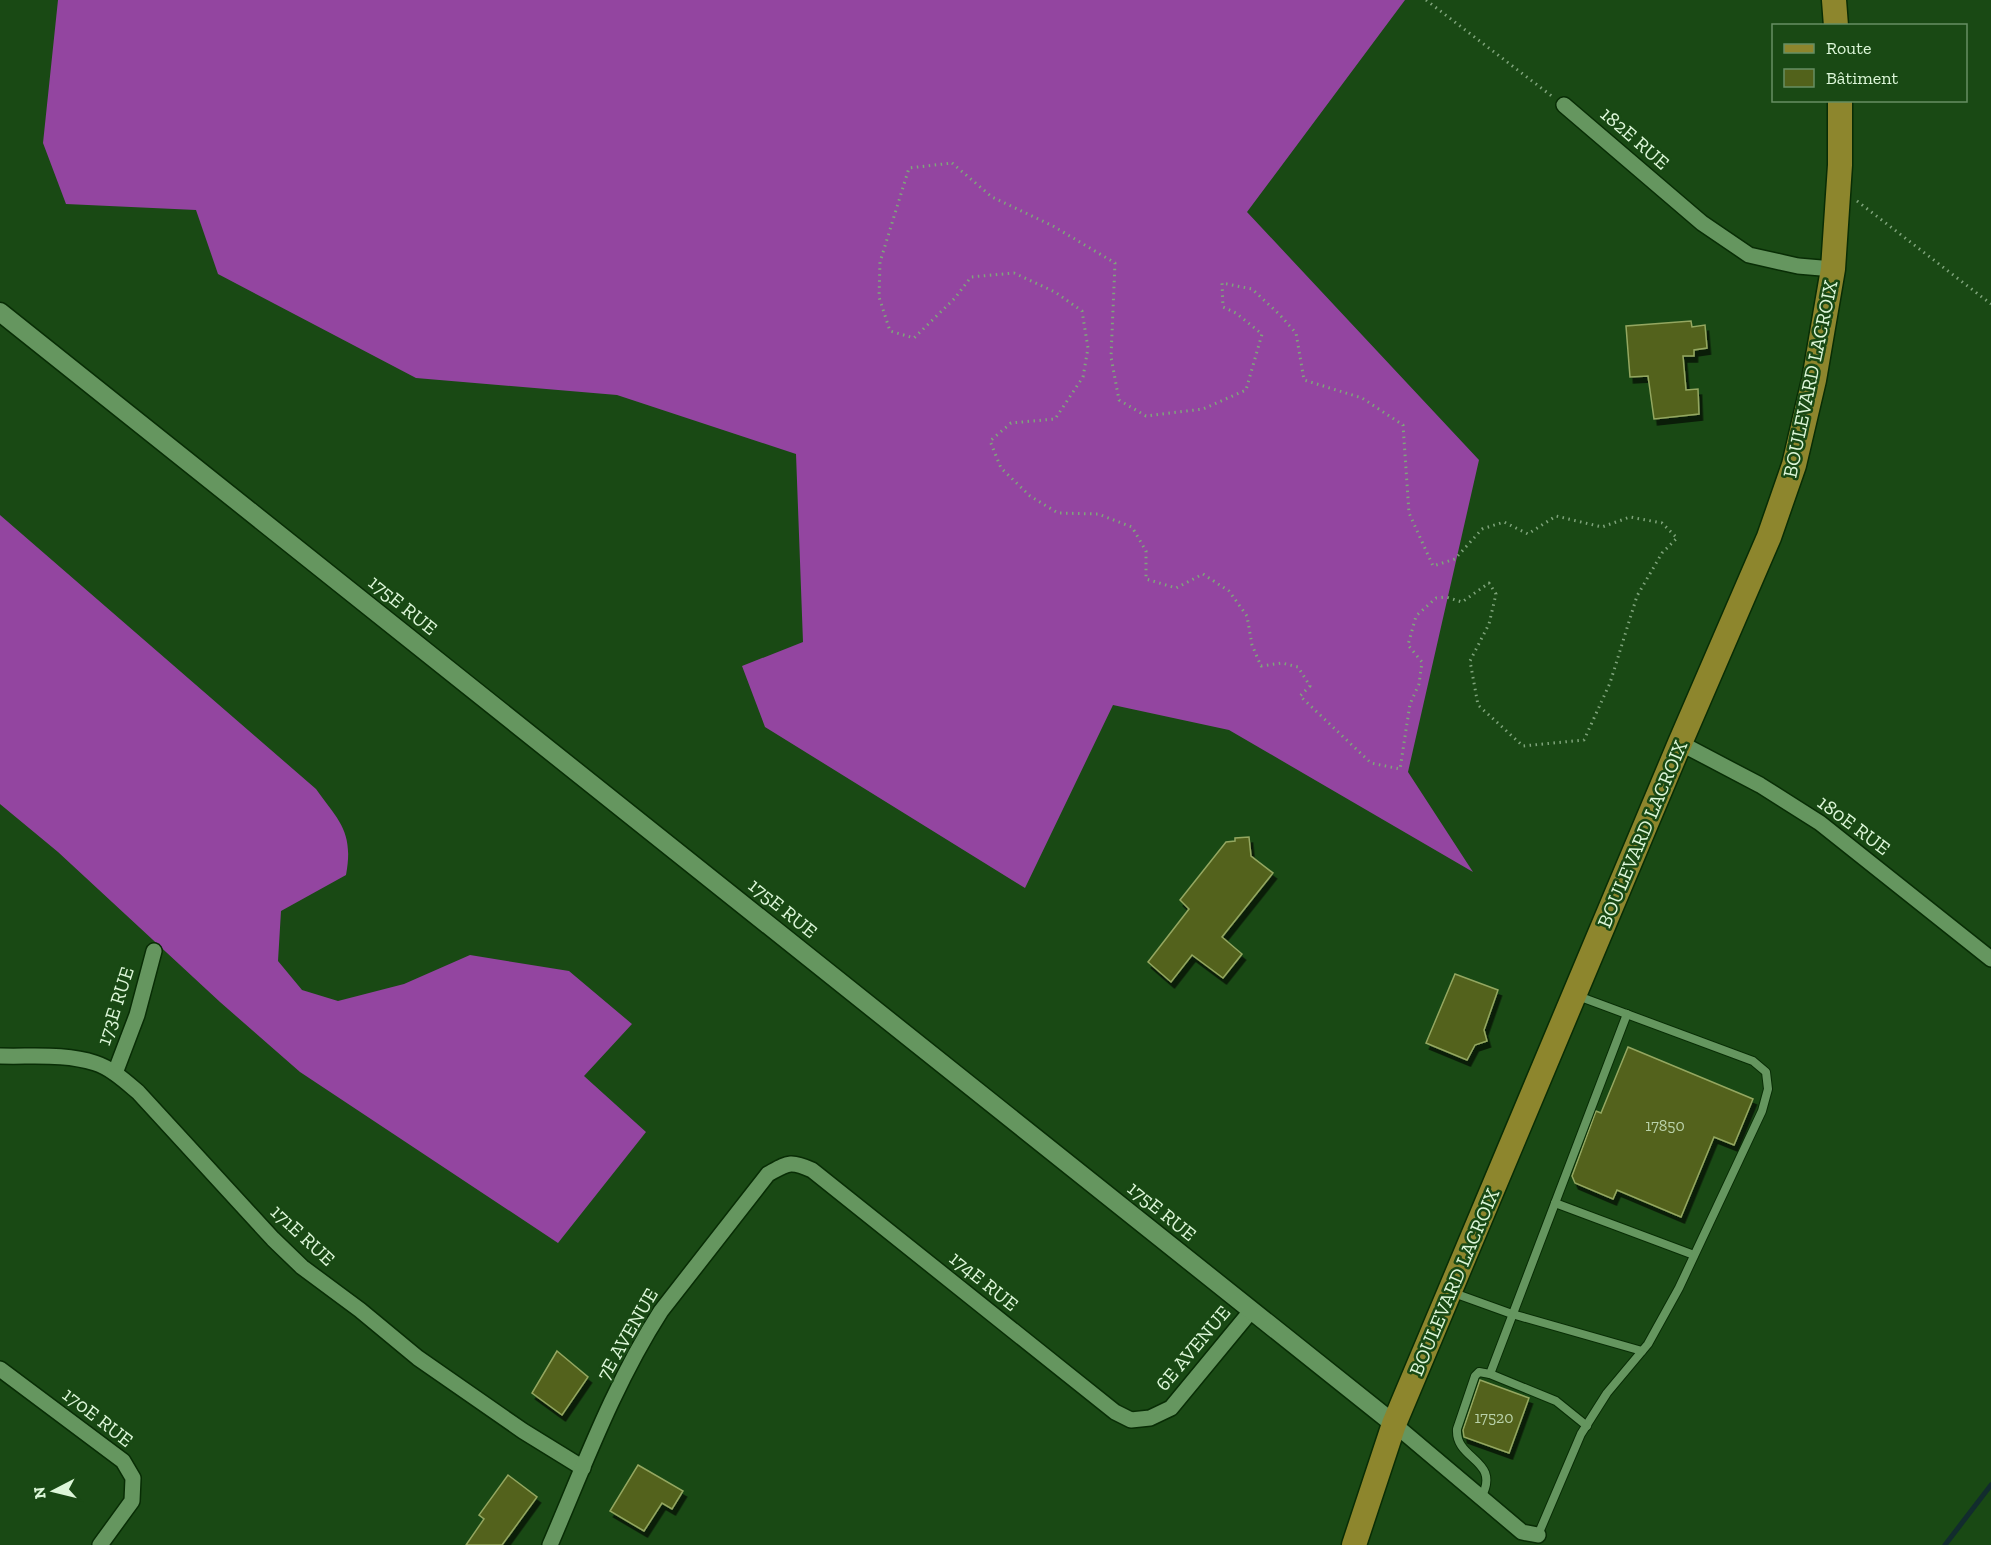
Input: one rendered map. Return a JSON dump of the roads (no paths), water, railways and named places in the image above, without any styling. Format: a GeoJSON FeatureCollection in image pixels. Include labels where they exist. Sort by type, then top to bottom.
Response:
{"type":"FeatureCollection","features":[{"type":"Feature","properties":{"kind":"main road"},"geometry":{"type":"LineString","coordinates":[[1834,0],[1836,24]]}},
{"type":"Feature","properties":{"kind":"main road","name":"BOULEVARD LACROIX"},"geometry":{"type":"LineString","coordinates":[[1354,1545],[1394,1424],[1680,743],[1765,548],[1794,465],[1814,380],[1833,269],[1839,187],[1840,102]]}},
{"type":"Feature","properties":{"kind":"street","name":"182E RUE"},"geometry":{"type":"LineString","coordinates":[[1564,105],[1702,223],[1749,255],[1798,266],[1833,269]]}},
{"type":"Feature","properties":{"kind":"street","name":"175E RUE"},"geometry":{"type":"LineString","coordinates":[[0,312],[1394,1424],[1522,1532],[1538,1535]]}},
{"type":"Feature","properties":{"kind":"street","name":"180E RUE"},"geometry":{"type":"LineString","coordinates":[[1680,743],[1760,786],[1820,823],[1991,959]]}},
{"type":"Feature","properties":{"kind":"street","name":"173E RUE"},"geometry":{"type":"LineString","coordinates":[[115,1073],[137,1015],[154,951]]}},
{"type":"Feature","properties":{"kind":"street","name":"171E RUE"},"geometry":{"type":"LineString","coordinates":[[0,1056],[71,1059],[96,1063],[115,1073],[138,1092],[273,1239],[302,1267],[360,1310],[418,1358],[523,1431],[583,1468]]}},
{"type":"Feature","properties":{"kind":"street","name":"7E AVENUE"},"geometry":{"type":"LineString","coordinates":[[550,1545],[606,1413],[646,1335],[661,1311],[768,1174],[782,1166],[796,1163],[812,1170]]}},
{"type":"Feature","properties":{"kind":"street","name":"174E RUE"},"geometry":{"type":"LineString","coordinates":[[812,1170],[1115,1412],[1131,1420]]}},
{"type":"Feature","properties":{"kind":"street","name":"6E AVENUE"},"geometry":{"type":"LineString","coordinates":[[1131,1420],[1150,1418],[1171,1408],[1251,1311]]}},
{"type":"Feature","properties":{"kind":"street","name":"170E RUE"},"geometry":{"type":"LineString","coordinates":[[0,1369],[123,1461],[133,1478],[132,1501],[100,1545]]}},
{"type":"Feature","properties":{"kind":"lane"},"geometry":{"type":"LineString","coordinates":[[1538,1535],[1587,1426],[1607,1393],[1642,1351],[1678,1288],[1762,1111],[1768,1089],[1766,1072],[1753,1061],[1574,994]]}},
{"type":"Feature","properties":{"kind":"lane"},"geometry":{"type":"LineString","coordinates":[[1490,1374],[1627,1014]]}},
{"type":"Feature","properties":{"kind":"lane"},"geometry":{"type":"LineString","coordinates":[[1555,1203],[1694,1255]]}},
{"type":"Feature","properties":{"kind":"lane"},"geometry":{"type":"LineString","coordinates":[[1449,1292],[1512,1314],[1642,1351]]}},
{"type":"Feature","properties":{"kind":"lane"},"geometry":{"type":"LineString","coordinates":[[1481,1498],[1487,1483],[1485,1469],[1461,1445],[1457,1435],[1475,1376],[1479,1372],[1490,1374],[1557,1401],[1587,1426]]}},
{"type":"Feature","properties":{"kind":"waterway"},"geometry":{"type":"LineString","coordinates":[[1945,1545],[1991,1485]]}}]}
